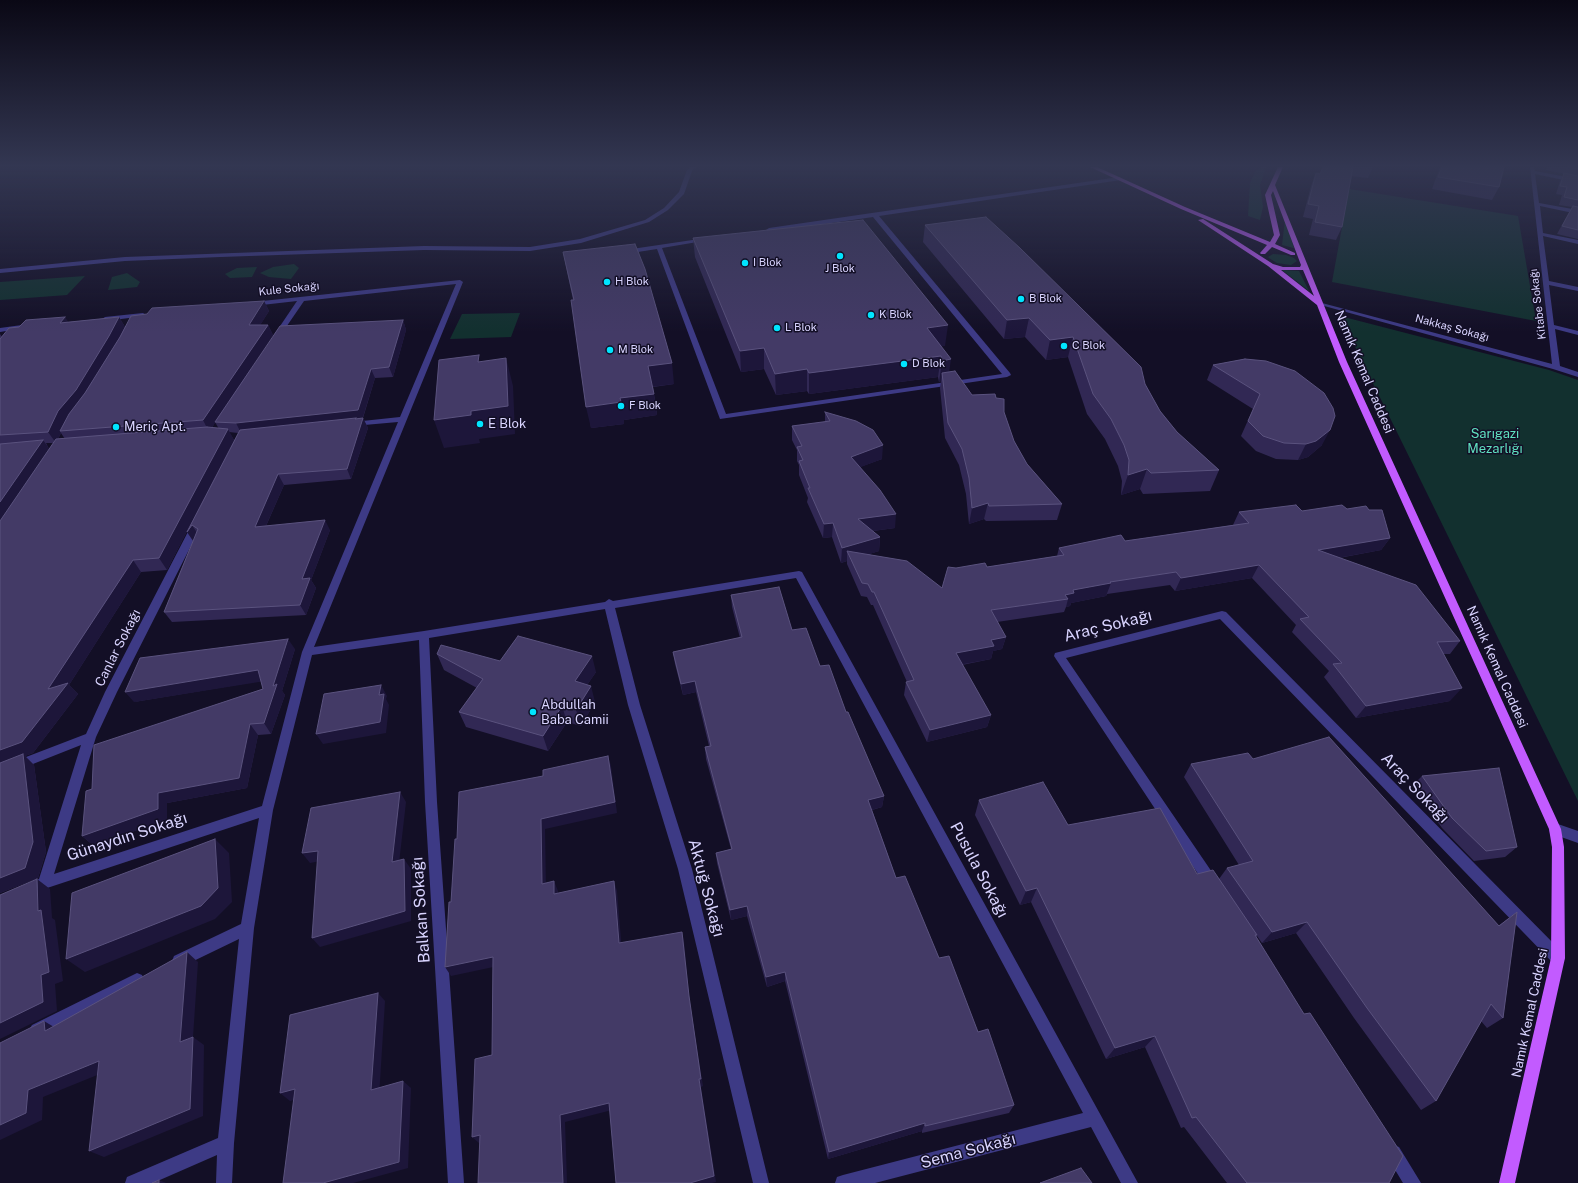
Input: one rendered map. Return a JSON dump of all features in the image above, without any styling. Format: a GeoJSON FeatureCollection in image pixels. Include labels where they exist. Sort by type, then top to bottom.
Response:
{"type":"FeatureCollection","features":[{"type":"Feature","properties":{"kind":"main road"},"geometry":{"type":"LineString","coordinates":[[1205,222],[1268,263],[1291,269],[1302,268],[1304,261],[1293,254],[1218,222]]}},
{"type":"Feature","properties":{"kind":"main road"},"geometry":{"type":"LineString","coordinates":[[1274,222],[1277,235],[1272,244],[1263,253],[1262,258],[1320,304]]}},
{"type":"Feature","properties":{"kind":"main road","name":"Namık Kemal Caddesi"},"geometry":{"type":"LineString","coordinates":[[1288,222],[1343,362],[1555,829],[1558,847],[1558,958],[1507,1183]]}},
{"type":"Feature","properties":{"kind":"main road"},"geometry":{"type":"LineString","coordinates":[[1263,253],[1274,251],[1293,254]]}},
{"type":"Feature","properties":{"kind":"street"},"geometry":{"type":"LineString","coordinates":[[0,271],[109,260],[220,255],[424,248],[530,249],[581,241],[643,222]]}},
{"type":"Feature","properties":{"kind":"street"},"geometry":{"type":"LineString","coordinates":[[766,231],[826,222]]}},
{"type":"Feature","properties":{"kind":"street"},"geometry":{"type":"LineString","coordinates":[[659,247],[723,417],[1007,375],[881,222]]}},
{"type":"Feature","properties":{"kind":"street","name":"Kitabe Sokağı"},"geometry":{"type":"LineString","coordinates":[[1538,222],[1556,367]]}},
{"type":"Feature","properties":{"kind":"street"},"geometry":{"type":"LineString","coordinates":[[1540,234],[1578,242]]}},
{"type":"Feature","properties":{"kind":"street"},"geometry":{"type":"LineString","coordinates":[[620,252],[712,239]]}},
{"type":"Feature","properties":{"kind":"street","name":"Kule Sokağı"},"geometry":{"type":"LineString","coordinates":[[247,304],[460,282],[404,419]]}},
{"type":"Feature","properties":{"kind":"street"},"geometry":{"type":"LineString","coordinates":[[1546,282],[1578,289]]}},
{"type":"Feature","properties":{"kind":"street"},"geometry":{"type":"LineString","coordinates":[[272,344],[302,298]]}},
{"type":"Feature","properties":{"kind":"street","name":"Nakkaş Sokağı"},"geometry":{"type":"LineString","coordinates":[[1320,304],[1556,367],[1578,375]]}},
{"type":"Feature","properties":{"kind":"street"},"geometry":{"type":"LineString","coordinates":[[99,320],[152,314]]}},
{"type":"Feature","properties":{"kind":"street"},"geometry":{"type":"LineString","coordinates":[[130,328],[136,316]]}},
{"type":"Feature","properties":{"kind":"street"},"geometry":{"type":"LineString","coordinates":[[1552,326],[1578,333]]}},
{"type":"Feature","properties":{"kind":"street"},"geometry":{"type":"LineString","coordinates":[[0,330],[23,327],[10,339]]}},
{"type":"Feature","properties":{"kind":"street"},"geometry":{"type":"LineString","coordinates":[[224,1183],[226,1143],[248,928],[267,810],[307,652],[404,419],[344,425]]}},
{"type":"Feature","properties":{"kind":"street","name":"Canlar Sokağı"},"geometry":{"type":"LineString","coordinates":[[44,882],[90,737],[111,692],[202,515]]}},
{"type":"Feature","properties":{"kind":"street","name":"Pusula Sokağı"},"geometry":{"type":"LineString","coordinates":[[610,603],[799,574],[1093,1118],[1130,1183]]}},
{"type":"Feature","properties":{"kind":"street"},"geometry":{"type":"LineString","coordinates":[[307,652],[424,635],[610,603]]}},
{"type":"Feature","properties":{"kind":"street","name":"Aktuğ Sokağı"},"geometry":{"type":"LineString","coordinates":[[610,603],[634,704],[685,869],[762,1183]]}},
{"type":"Feature","properties":{"kind":"street","name":"Araç Sokağı"},"geometry":{"type":"LineString","coordinates":[[1218,893],[1059,656],[1222,615],[1558,958]]}},
{"type":"Feature","properties":{"kind":"street","name":"Balkan Sokağı"},"geometry":{"type":"LineString","coordinates":[[424,635],[431,802],[456,1183]]}},
{"type":"Feature","properties":{"kind":"street"},"geometry":{"type":"LineString","coordinates":[[0,772],[90,737]]}},
{"type":"Feature","properties":{"kind":"street","name":"Günaydın Sokağı"},"geometry":{"type":"LineString","coordinates":[[29,889],[44,882],[267,810]]}},
{"type":"Feature","properties":{"kind":"street"},"geometry":{"type":"LineString","coordinates":[[1555,829],[1578,837]]}},
{"type":"Feature","properties":{"kind":"street"},"geometry":{"type":"LineString","coordinates":[[164,968],[248,928]]}},
{"type":"Feature","properties":{"kind":"street"},"geometry":{"type":"LineString","coordinates":[[27,1036],[150,974]]}},
{"type":"Feature","properties":{"kind":"street","name":"Sema Sokağı"},"geometry":{"type":"LineString","coordinates":[[843,1183],[1093,1118]]}},
{"type":"Feature","properties":{"kind":"street"},"geometry":{"type":"LineString","coordinates":[[133,1183],[226,1143]]}},
{"type":"Feature","properties":{"kind":"street"},"geometry":{"type":"LineString","coordinates":[[1386,1144],[1413,1183]]}},
{"type":"Feature","properties":{"kind":"green space"},"geometry":{"type":"Polygon","coordinates":[[[1285,222],[1286,222],[1294,248],[1282,245],[1285,222]]]}},
{"type":"Feature","properties":{"kind":"green space"},"geometry":{"type":"Polygon","coordinates":[[[1343,222],[1519,222],[1536,321],[1332,282],[1343,222]]]}},
{"type":"Feature","properties":{"kind":"green space"},"geometry":{"type":"Polygon","coordinates":[[[1273,254],[1286,255],[1297,261],[1291,265],[1277,263],[1268,257],[1273,254]]]}},
{"type":"Feature","properties":{"kind":"green space"},"geometry":{"type":"Polygon","coordinates":[[[294,264],[299,268],[291,279],[269,277],[260,273],[273,267],[294,264]]]}},
{"type":"Feature","properties":{"kind":"green space"},"geometry":{"type":"Polygon","coordinates":[[[257,267],[252,277],[230,278],[225,274],[237,268],[257,267]]]}},
{"type":"Feature","properties":{"kind":"green space"},"geometry":{"type":"Polygon","coordinates":[[[1282,270],[1299,271],[1309,291],[1282,270]]]}},
{"type":"Feature","properties":{"kind":"green space"},"geometry":{"type":"Polygon","coordinates":[[[127,273],[140,282],[137,287],[108,290],[112,277],[127,273]]]}},
{"type":"Feature","properties":{"kind":"green space"},"geometry":{"type":"Polygon","coordinates":[[[85,276],[67,295],[0,300],[0,282],[85,276]]]}},
{"type":"Feature","properties":{"kind":"green space"},"geometry":{"type":"Polygon","coordinates":[[[520,313],[511,337],[450,339],[462,314],[520,313]]]}},
{"type":"Feature","properties":{"kind":"green space","name":"Sarıgazi Mezarlığı"},"geometry":{"type":"Polygon","coordinates":[[[1340,316],[1549,370],[1578,380],[1578,801],[1340,316]]]}},
{"type":"Feature","properties":{"kind":"building"},"geometry":{"type":"Polygon","coordinates":[[[842,222],[865,222],[948,325],[927,328],[951,359],[942,361],[941,356],[809,373],[807,369],[775,374],[764,348],[740,351],[693,238],[842,222]]]}},
{"type":"Feature","properties":{"kind":"building"},"geometry":{"type":"Polygon","coordinates":[[[946,222],[992,222],[1141,367],[1145,384],[1160,411],[1177,432],[1219,470],[1151,473],[1147,469],[1128,475],[1129,460],[1124,445],[1111,419],[1093,394],[1073,337],[1050,340],[1029,318],[1007,320],[925,225],[946,222]]]}},
{"type":"Feature","properties":{"kind":"building"},"geometry":{"type":"Polygon","coordinates":[[[1316,222],[1343,222],[1342,227],[1316,222]]]}},
{"type":"Feature","properties":{"kind":"building"},"geometry":{"type":"Polygon","coordinates":[[[1564,222],[1578,222],[1578,230],[1562,226],[1564,222]]]}},
{"type":"Feature","properties":{"kind":"building"},"geometry":{"type":"Polygon","coordinates":[[[635,244],[645,269],[672,363],[648,366],[654,394],[620,398],[621,402],[586,407],[571,300],[574,300],[563,252],[635,244]]]}},
{"type":"Feature","properties":{"kind":"building"},"geometry":{"type":"Polygon","coordinates":[[[264,301],[249,325],[268,325],[203,420],[60,431],[69,414],[85,393],[120,337],[131,316],[147,314],[152,308],[264,301]]]}},
{"type":"Feature","properties":{"kind":"building"},"geometry":{"type":"Polygon","coordinates":[[[65,317],[60,323],[119,317],[76,390],[58,411],[48,432],[0,435],[0,339],[9,328],[19,327],[26,320],[65,317]]]}},
{"type":"Feature","properties":{"kind":"building"},"geometry":{"type":"Polygon","coordinates":[[[403,320],[389,367],[371,369],[358,410],[236,423],[215,422],[280,326],[403,320]]]}},
{"type":"Feature","properties":{"kind":"building"},"geometry":{"type":"Polygon","coordinates":[[[479,355],[478,362],[506,358],[508,406],[471,411],[471,415],[434,420],[439,360],[479,355]]]}},
{"type":"Feature","properties":{"kind":"building"},"geometry":{"type":"Polygon","coordinates":[[[1245,359],[1266,361],[1295,371],[1324,393],[1333,408],[1335,416],[1330,430],[1316,441],[1306,444],[1284,443],[1263,436],[1248,421],[1260,394],[1213,365],[1245,359]]]}},
{"type":"Feature","properties":{"kind":"building"},"geometry":{"type":"Polygon","coordinates":[[[955,371],[972,395],[995,394],[996,398],[1004,399],[1004,412],[1014,441],[1027,464],[1062,504],[989,506],[988,503],[972,508],[969,478],[962,449],[948,423],[942,373],[955,371]]]}},
{"type":"Feature","properties":{"kind":"building"},"geometry":{"type":"Polygon","coordinates":[[[825,412],[856,421],[873,430],[883,445],[851,457],[880,490],[896,514],[858,519],[880,537],[842,548],[833,523],[824,524],[808,488],[810,488],[799,461],[803,460],[797,447],[802,446],[792,426],[830,421],[825,412]]]}},
{"type":"Feature","properties":{"kind":"building"},"geometry":{"type":"Polygon","coordinates":[[[356,418],[355,419],[363,418],[347,469],[278,474],[255,527],[325,520],[302,579],[310,578],[300,605],[164,612],[198,529],[192,525],[187,532],[240,430],[356,418]]]}},
{"type":"Feature","properties":{"kind":"building"},"geometry":{"type":"Polygon","coordinates":[[[207,427],[228,429],[159,558],[133,560],[48,689],[68,683],[22,742],[0,750],[0,521],[56,439],[207,427]]]}},
{"type":"Feature","properties":{"kind":"building"},"geometry":{"type":"Polygon","coordinates":[[[43,440],[0,502],[0,444],[43,440]]]}},
{"type":"Feature","properties":{"kind":"building"},"geometry":{"type":"Polygon","coordinates":[[[1296,505],[1302,511],[1342,505],[1347,509],[1366,506],[1369,510],[1382,510],[1390,538],[1318,550],[1416,585],[1460,641],[1437,642],[1462,688],[1366,706],[1333,664],[1342,663],[1300,619],[1309,617],[1259,565],[1181,578],[1176,572],[1110,582],[1111,583],[1073,590],[1074,593],[1065,595],[1068,599],[991,610],[1006,637],[991,640],[994,646],[956,653],[991,715],[930,730],[906,682],[914,680],[874,592],[872,592],[868,584],[862,583],[847,551],[907,561],[942,588],[948,567],[956,568],[985,563],[987,567],[1064,555],[1059,548],[1121,535],[1125,541],[1249,523],[1239,512],[1296,505]]]}},
{"type":"Feature","properties":{"kind":"building"},"geometry":{"type":"Polygon","coordinates":[[[779,587],[792,630],[806,628],[820,666],[829,665],[846,712],[848,712],[884,796],[868,800],[896,878],[905,876],[939,958],[949,956],[978,1032],[988,1029],[1014,1105],[925,1126],[925,1123],[829,1152],[785,972],[766,977],[747,906],[730,910],[716,853],[732,849],[705,747],[711,746],[695,681],[681,684],[673,652],[742,637],[731,595],[779,587]]]}},
{"type":"Feature","properties":{"kind":"building","name":"Abdullah Baba Camii"},"geometry":{"type":"Polygon","coordinates":[[[518,636],[592,656],[575,681],[591,686],[576,710],[562,706],[543,736],[459,712],[483,679],[437,654],[441,645],[500,661],[518,636]]]}},
{"type":"Feature","properties":{"kind":"building"},"geometry":{"type":"Polygon","coordinates":[[[288,639],[273,686],[277,684],[264,723],[250,724],[239,778],[158,793],[158,809],[82,836],[86,791],[92,789],[94,745],[263,689],[258,670],[125,692],[140,658],[288,639]]]}},
{"type":"Feature","properties":{"kind":"building"},"geometry":{"type":"Polygon","coordinates":[[[381,685],[379,695],[384,694],[380,722],[316,734],[324,694],[381,685]]]}},
{"type":"Feature","properties":{"kind":"building"},"geometry":{"type":"Polygon","coordinates":[[[1329,737],[1499,926],[1517,912],[1503,1018],[1491,1004],[1436,1101],[1367,1008],[1307,922],[1272,932],[1227,868],[1253,861],[1191,764],[1248,753],[1253,759],[1329,737]]]}},
{"type":"Feature","properties":{"kind":"building"},"geometry":{"type":"Polygon","coordinates":[[[23,754],[33,842],[25,868],[0,878],[0,763],[23,754]]]}},
{"type":"Feature","properties":{"kind":"building"},"geometry":{"type":"Polygon","coordinates":[[[608,756],[615,802],[541,819],[542,884],[554,881],[554,894],[614,881],[619,943],[682,932],[689,996],[701,1079],[699,1079],[714,1176],[690,1183],[616,1183],[609,1103],[560,1115],[563,1183],[478,1183],[480,1135],[472,1137],[475,1059],[492,1055],[493,957],[445,967],[449,902],[451,902],[455,839],[457,839],[459,792],[543,776],[543,770],[608,756]]]}},
{"type":"Feature","properties":{"kind":"building"},"geometry":{"type":"Polygon","coordinates":[[[1499,768],[1517,847],[1486,851],[1452,818],[1422,776],[1499,768]]]}},
{"type":"Feature","properties":{"kind":"building"},"geometry":{"type":"Polygon","coordinates":[[[1043,782],[1068,825],[1160,808],[1197,874],[1213,870],[1257,935],[1255,935],[1304,1014],[1310,1013],[1403,1156],[1389,1183],[1247,1183],[1196,1117],[1192,1118],[1155,1036],[1115,1048],[1037,888],[1026,891],[979,800],[1043,782]]]}},
{"type":"Feature","properties":{"kind":"building"},"geometry":{"type":"Polygon","coordinates":[[[400,792],[392,862],[404,859],[405,911],[312,938],[318,851],[302,853],[311,808],[400,792]]]}},
{"type":"Feature","properties":{"kind":"building"},"geometry":{"type":"Polygon","coordinates":[[[215,839],[218,888],[201,906],[66,959],[72,893],[215,839]]]}},
{"type":"Feature","properties":{"kind":"building"},"geometry":{"type":"Polygon","coordinates":[[[37,879],[38,911],[41,910],[49,972],[41,975],[43,1002],[0,1023],[0,895],[37,879]]]}},
{"type":"Feature","properties":{"kind":"building"},"geometry":{"type":"Polygon","coordinates":[[[187,952],[180,1042],[193,1037],[190,1109],[89,1151],[99,1061],[28,1090],[26,1113],[0,1125],[0,1043],[44,1021],[45,1031],[187,952]]]}},
{"type":"Feature","properties":{"kind":"building"},"geometry":{"type":"Polygon","coordinates":[[[378,993],[371,1090],[403,1081],[399,1162],[323,1183],[283,1183],[295,1089],[280,1093],[290,1015],[378,993]]]}},
{"type":"Feature","properties":{"kind":"building"},"geometry":{"type":"Polygon","coordinates":[[[1081,1168],[1092,1183],[1040,1183],[1081,1168]]]}},
{"type":"Feature","properties":{"kind":"building"},"geometry":{"type":"Polygon","coordinates":[[[159,1180],[159,1183],[152,1183],[159,1180]]]}},
{"type":"Feature","properties":{"kind":"place","name":"J Blok"},"geometry":{"type":"Point","coordinates":[840,256]}},
{"type":"Feature","properties":{"kind":"place","name":"I Blok"},"geometry":{"type":"Point","coordinates":[745,263]}},
{"type":"Feature","properties":{"kind":"place","name":"H Blok"},"geometry":{"type":"Point","coordinates":[607,282]}},
{"type":"Feature","properties":{"kind":"place","name":"B Blok"},"geometry":{"type":"Point","coordinates":[1021,299]}},
{"type":"Feature","properties":{"kind":"place","name":"K Blok"},"geometry":{"type":"Point","coordinates":[871,315]}},
{"type":"Feature","properties":{"kind":"place","name":"L Blok"},"geometry":{"type":"Point","coordinates":[777,328]}},
{"type":"Feature","properties":{"kind":"place","name":"C Blok"},"geometry":{"type":"Point","coordinates":[1064,346]}},
{"type":"Feature","properties":{"kind":"place","name":"M Blok"},"geometry":{"type":"Point","coordinates":[610,350]}},
{"type":"Feature","properties":{"kind":"place","name":"D Blok"},"geometry":{"type":"Point","coordinates":[904,364]}},
{"type":"Feature","properties":{"kind":"place","name":"F Blok"},"geometry":{"type":"Point","coordinates":[621,406]}},
{"type":"Feature","properties":{"kind":"place","name":"E Blok"},"geometry":{"type":"Point","coordinates":[480,424]}},
{"type":"Feature","properties":{"kind":"place","name":"Meriç Apt."},"geometry":{"type":"Point","coordinates":[116,427]}},
{"type":"Feature","properties":{"kind":"place","name":"Abdullah Baba Camii"},"geometry":{"type":"Point","coordinates":[533,712]}}]}
